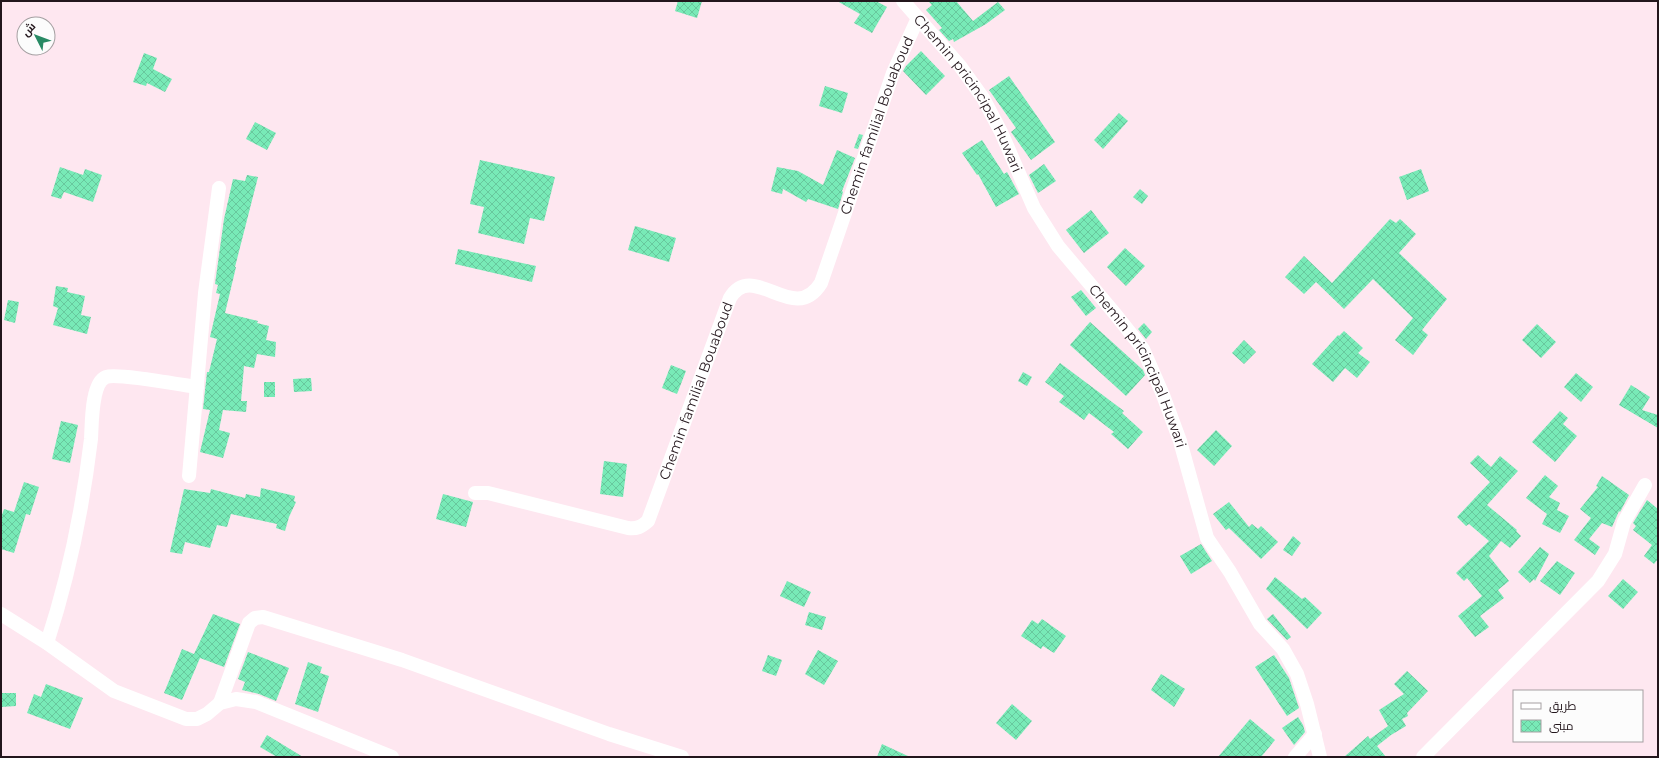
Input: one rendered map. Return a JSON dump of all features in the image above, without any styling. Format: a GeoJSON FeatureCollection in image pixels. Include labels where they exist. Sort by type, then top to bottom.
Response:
{"type":"FeatureCollection","features":[{"type":"Feature","properties":{"kind":"street","name":"Chemin pricincipal Huwari"},"geometry":{"type":"LineString","coordinates":[[903,1],[960,66],[983,98],[1001,132],[1034,208],[1058,246],[1142,349],[1163,395],[1180,441],[1207,538],[1230,572],[1260,624],[1283,649],[1296,674],[1307,704],[1320,757]]}},
{"type":"Feature","properties":{"kind":"street","name":"Chemin familial Bouaboud"},"geometry":{"type":"LineString","coordinates":[[475,493],[488,493],[628,528],[635,529],[648,521],[730,298],[734,291],[748,285],[792,299],[801,299],[809,296],[821,283],[893,73],[918,18]]}},
{"type":"Feature","properties":{"kind":"street"},"geometry":{"type":"LineString","coordinates":[[188,476],[205,293],[219,188]]}},
{"type":"Feature","properties":{"kind":"street"},"geometry":{"type":"LineString","coordinates":[[47,643],[56,618],[74,541],[90,441],[95,393],[100,382],[107,377],[121,377],[197,387]]}},
{"type":"Feature","properties":{"kind":"street"},"geometry":{"type":"LineString","coordinates":[[1423,757],[1598,581],[1615,554],[1624,522],[1645,485]]}},
{"type":"Feature","properties":{"kind":"street"},"geometry":{"type":"LineString","coordinates":[[1,614],[47,643],[114,690],[186,719],[197,719],[207,714],[220,703],[236,699],[256,702],[392,757]]}},
{"type":"Feature","properties":{"kind":"street"},"geometry":{"type":"LineString","coordinates":[[220,703],[250,623],[256,618],[263,617],[402,660],[609,734],[682,757]]}},
{"type":"Feature","properties":{"kind":"street"},"geometry":{"type":"LineString","coordinates":[[1295,757],[1314,734]]}},
{"type":"Feature","properties":{"kind":"building"},"geometry":{"type":"Polygon","coordinates":[[[678,1],[702,1],[697,18],[675,11],[678,1]]]}},
{"type":"Feature","properties":{"kind":"building"},"geometry":{"type":"Polygon","coordinates":[[[837,1],[876,1],[887,7],[872,33],[854,23],[860,14],[837,1]]]}},
{"type":"Feature","properties":{"kind":"building"},"geometry":{"type":"Polygon","coordinates":[[[928,1],[956,1],[973,21],[998,2],[1005,10],[986,24],[954,42],[953,39],[949,41],[939,30],[942,28],[926,10],[932,5],[928,1]]]}},
{"type":"Feature","properties":{"kind":"building"},"geometry":{"type":"Polygon","coordinates":[[[921,51],[945,76],[926,95],[903,71],[921,51]]]}},
{"type":"Feature","properties":{"kind":"building"},"geometry":{"type":"Polygon","coordinates":[[[144,53],[157,58],[153,69],[172,79],[165,92],[147,83],[146,86],[133,82],[144,53]]]}},
{"type":"Feature","properties":{"kind":"building"},"geometry":{"type":"Polygon","coordinates":[[[1009,76],[1055,142],[1031,160],[1011,132],[1016,128],[989,90],[1009,76]]]}},
{"type":"Feature","properties":{"kind":"building"},"geometry":{"type":"Polygon","coordinates":[[[825,86],[848,93],[842,113],[819,106],[825,86]]]}},
{"type":"Feature","properties":{"kind":"building"},"geometry":{"type":"Polygon","coordinates":[[[1119,113],[1128,121],[1103,149],[1094,140],[1119,113]]]}},
{"type":"Feature","properties":{"kind":"building"},"geometry":{"type":"Polygon","coordinates":[[[255,122],[276,133],[267,150],[246,139],[255,122]]]}},
{"type":"Feature","properties":{"kind":"building"},"geometry":{"type":"Polygon","coordinates":[[[859,134],[863,135],[858,149],[854,148],[859,134]]]}},
{"type":"Feature","properties":{"kind":"building"},"geometry":{"type":"Polygon","coordinates":[[[982,140],[1004,174],[1007,172],[1019,194],[996,207],[978,174],[977,175],[962,153],[982,140]]]}},
{"type":"Feature","properties":{"kind":"building"},"geometry":{"type":"Polygon","coordinates":[[[837,150],[855,158],[842,191],[838,209],[808,199],[806,202],[783,189],[782,194],[771,191],[777,167],[798,171],[823,185],[837,150]]]}},
{"type":"Feature","properties":{"kind":"building"},"geometry":{"type":"Polygon","coordinates":[[[480,160],[555,177],[544,221],[530,218],[524,244],[478,233],[484,207],[470,204],[480,160]]]}},
{"type":"Feature","properties":{"kind":"building"},"geometry":{"type":"Polygon","coordinates":[[[1044,164],[1056,181],[1038,193],[1029,175],[1044,164]]]}},
{"type":"Feature","properties":{"kind":"building"},"geometry":{"type":"Polygon","coordinates":[[[60,167],[83,175],[85,169],[102,175],[93,202],[64,192],[61,199],[51,196],[60,167]]]}},
{"type":"Feature","properties":{"kind":"building"},"geometry":{"type":"Polygon","coordinates":[[[1421,169],[1429,191],[1407,200],[1399,177],[1421,169]]]}},
{"type":"Feature","properties":{"kind":"building"},"geometry":{"type":"Polygon","coordinates":[[[247,175],[258,177],[225,313],[258,321],[257,323],[269,326],[266,340],[276,342],[275,357],[257,354],[254,368],[244,366],[241,401],[247,401],[246,412],[223,410],[219,430],[230,433],[223,458],[200,452],[210,410],[203,409],[207,372],[209,372],[217,339],[210,337],[220,294],[216,293],[218,285],[215,284],[224,219],[233,179],[245,181],[247,175]]]}},
{"type":"Feature","properties":{"kind":"building"},"geometry":{"type":"Polygon","coordinates":[[[1140,189],[1148,196],[1142,204],[1133,197],[1140,189]]]}},
{"type":"Feature","properties":{"kind":"building"},"geometry":{"type":"Polygon","coordinates":[[[1091,210],[1109,233],[1084,253],[1066,230],[1091,210]]]}},
{"type":"Feature","properties":{"kind":"building"},"geometry":{"type":"Polygon","coordinates":[[[1390,219],[1396,223],[1400,219],[1416,234],[1399,253],[1447,299],[1422,330],[1428,335],[1413,355],[1395,340],[1413,318],[1373,279],[1344,309],[1316,282],[1304,294],[1285,277],[1304,256],[1332,283],[1390,219]]]}},
{"type":"Feature","properties":{"kind":"building"},"geometry":{"type":"Polygon","coordinates":[[[635,226],[676,238],[669,262],[628,250],[635,226]]]}},
{"type":"Feature","properties":{"kind":"building"},"geometry":{"type":"Polygon","coordinates":[[[1125,248],[1145,266],[1126,286],[1107,267],[1125,248]]]}},
{"type":"Feature","properties":{"kind":"building"},"geometry":{"type":"Polygon","coordinates":[[[458,249],[536,266],[532,282],[455,264],[458,249]]]}},
{"type":"Feature","properties":{"kind":"building"},"geometry":{"type":"Polygon","coordinates":[[[56,286],[68,288],[67,292],[85,296],[81,315],[91,317],[87,334],[53,325],[58,308],[53,306],[56,286]]]}},
{"type":"Feature","properties":{"kind":"building"},"geometry":{"type":"Polygon","coordinates":[[[1081,290],[1096,308],[1086,316],[1071,297],[1081,290]]]}},
{"type":"Feature","properties":{"kind":"building"},"geometry":{"type":"Polygon","coordinates":[[[8,300],[19,302],[15,323],[4,320],[8,300]]]}},
{"type":"Feature","properties":{"kind":"building"},"geometry":{"type":"Polygon","coordinates":[[[1090,322],[1143,370],[1145,375],[1126,396],[1070,345],[1090,322]]]}},
{"type":"Feature","properties":{"kind":"building"},"geometry":{"type":"Polygon","coordinates":[[[1144,323],[1152,332],[1146,339],[1138,329],[1144,323]]]}},
{"type":"Feature","properties":{"kind":"building"},"geometry":{"type":"Polygon","coordinates":[[[1537,324],[1556,342],[1541,358],[1522,340],[1537,324]]]}},
{"type":"Feature","properties":{"kind":"building"},"geometry":{"type":"Polygon","coordinates":[[[1344,331],[1363,348],[1358,353],[1370,362],[1357,378],[1345,368],[1333,382],[1312,364],[1338,335],[1339,336],[1344,331]]]}},
{"type":"Feature","properties":{"kind":"building"},"geometry":{"type":"Polygon","coordinates":[[[1244,340],[1256,352],[1244,364],[1232,353],[1244,340]]]}},
{"type":"Feature","properties":{"kind":"building"},"geometry":{"type":"Polygon","coordinates":[[[1060,363],[1124,411],[1122,413],[1143,432],[1128,449],[1111,434],[1114,432],[1089,413],[1084,420],[1059,402],[1064,396],[1045,382],[1060,363]]]}},
{"type":"Feature","properties":{"kind":"building"},"geometry":{"type":"Polygon","coordinates":[[[671,365],[686,371],[677,394],[662,388],[671,365]]]}},
{"type":"Feature","properties":{"kind":"building"},"geometry":{"type":"Polygon","coordinates":[[[1023,372],[1032,377],[1027,386],[1018,381],[1023,372]]]}},
{"type":"Feature","properties":{"kind":"building"},"geometry":{"type":"Polygon","coordinates":[[[1576,373],[1593,387],[1581,402],[1564,387],[1576,373]]]}},
{"type":"Feature","properties":{"kind":"building"},"geometry":{"type":"Polygon","coordinates":[[[311,378],[312,391],[294,392],[293,379],[311,378]]]}},
{"type":"Feature","properties":{"kind":"building"},"geometry":{"type":"Polygon","coordinates":[[[264,382],[275,382],[275,397],[264,397],[264,382]]]}},
{"type":"Feature","properties":{"kind":"building"},"geometry":{"type":"Polygon","coordinates":[[[1631,385],[1650,397],[1642,410],[1658,415],[1658,428],[1619,405],[1631,385]]]}},
{"type":"Feature","properties":{"kind":"building"},"geometry":{"type":"Polygon","coordinates":[[[1560,411],[1568,418],[1563,424],[1577,436],[1555,462],[1532,442],[1560,411]]]}},
{"type":"Feature","properties":{"kind":"building"},"geometry":{"type":"Polygon","coordinates":[[[61,421],[78,425],[70,463],[52,459],[61,421]]]}},
{"type":"Feature","properties":{"kind":"building"},"geometry":{"type":"Polygon","coordinates":[[[1216,430],[1232,446],[1214,466],[1197,450],[1216,430]]]}},
{"type":"Feature","properties":{"kind":"building"},"geometry":{"type":"Polygon","coordinates":[[[1478,455],[1491,467],[1500,456],[1518,471],[1487,505],[1517,530],[1516,531],[1521,536],[1510,548],[1501,541],[1489,556],[1509,581],[1498,590],[1504,598],[1480,616],[1489,627],[1475,637],[1458,616],[1482,596],[1467,578],[1464,581],[1456,573],[1489,541],[1469,524],[1466,526],[1457,517],[1490,482],[1470,463],[1478,455]]]}},
{"type":"Feature","properties":{"kind":"building"},"geometry":{"type":"Polygon","coordinates":[[[604,461],[627,464],[623,497],[600,494],[604,461]]]}},
{"type":"Feature","properties":{"kind":"building"},"geometry":{"type":"Polygon","coordinates":[[[1545,475],[1558,486],[1549,497],[1560,503],[1557,510],[1569,516],[1560,533],[1542,524],[1547,514],[1526,498],[1545,475]]]}},
{"type":"Feature","properties":{"kind":"building"},"geometry":{"type":"Polygon","coordinates":[[[1602,476],[1629,495],[1620,512],[1619,511],[1612,527],[1602,523],[1589,539],[1600,547],[1595,555],[1574,540],[1591,518],[1580,509],[1598,487],[1596,486],[1602,476]]]}},
{"type":"Feature","properties":{"kind":"building"},"geometry":{"type":"Polygon","coordinates":[[[24,482],[39,487],[30,515],[26,514],[14,553],[1,549],[1,518],[4,509],[14,512],[24,482]]]}},
{"type":"Feature","properties":{"kind":"building"},"geometry":{"type":"Polygon","coordinates":[[[261,488],[295,496],[294,501],[296,502],[289,517],[285,531],[276,528],[277,524],[231,514],[227,527],[217,525],[210,548],[185,542],[182,554],[170,552],[184,489],[210,493],[211,489],[245,498],[246,494],[260,497],[261,488]]]}},
{"type":"Feature","properties":{"kind":"building"},"geometry":{"type":"Polygon","coordinates":[[[443,494],[473,502],[466,527],[436,519],[443,494]]]}},
{"type":"Feature","properties":{"kind":"building"},"geometry":{"type":"Polygon","coordinates":[[[1647,500],[1658,509],[1658,559],[1654,564],[1644,556],[1652,545],[1633,530],[1636,526],[1633,523],[1647,500]]]}},
{"type":"Feature","properties":{"kind":"building"},"geometry":{"type":"Polygon","coordinates":[[[1229,502],[1249,527],[1252,524],[1258,529],[1261,526],[1278,542],[1261,559],[1229,528],[1226,530],[1213,514],[1229,502]]]}},
{"type":"Feature","properties":{"kind":"building"},"geometry":{"type":"Polygon","coordinates":[[[1293,536],[1301,543],[1292,556],[1283,550],[1293,536]]]}},
{"type":"Feature","properties":{"kind":"building"},"geometry":{"type":"Polygon","coordinates":[[[1201,544],[1212,561],[1191,574],[1180,556],[1201,544]]]}},
{"type":"Feature","properties":{"kind":"building"},"geometry":{"type":"Polygon","coordinates":[[[1540,547],[1549,554],[1535,581],[1534,579],[1530,583],[1518,572],[1540,547]]]}},
{"type":"Feature","properties":{"kind":"building"},"geometry":{"type":"Polygon","coordinates":[[[1557,561],[1575,573],[1560,595],[1540,581],[1557,561]]]}},
{"type":"Feature","properties":{"kind":"building"},"geometry":{"type":"Polygon","coordinates":[[[1275,577],[1302,599],[1305,597],[1322,613],[1307,629],[1266,589],[1275,577]]]}},
{"type":"Feature","properties":{"kind":"building"},"geometry":{"type":"Polygon","coordinates":[[[1623,579],[1638,592],[1623,609],[1608,596],[1623,579]]]}},
{"type":"Feature","properties":{"kind":"building"},"geometry":{"type":"Polygon","coordinates":[[[787,581],[811,592],[804,607],[780,596],[787,581]]]}},
{"type":"Feature","properties":{"kind":"building"},"geometry":{"type":"Polygon","coordinates":[[[809,612],[826,617],[822,630],[805,625],[809,612]]]}},
{"type":"Feature","properties":{"kind":"building"},"geometry":{"type":"Polygon","coordinates":[[[213,614],[240,624],[224,667],[200,658],[182,700],[164,693],[182,649],[194,654],[213,614]]]}},
{"type":"Feature","properties":{"kind":"building"},"geometry":{"type":"Polygon","coordinates":[[[1273,614],[1291,637],[1287,640],[1267,619],[1273,614]]]}},
{"type":"Feature","properties":{"kind":"building"},"geometry":{"type":"Polygon","coordinates":[[[1042,619],[1066,636],[1054,653],[1043,646],[1041,649],[1021,636],[1032,620],[1038,624],[1042,619]]]}},
{"type":"Feature","properties":{"kind":"building"},"geometry":{"type":"Polygon","coordinates":[[[818,650],[838,661],[824,685],[805,674],[818,650]]]}},
{"type":"Feature","properties":{"kind":"building"},"geometry":{"type":"Polygon","coordinates":[[[248,652],[289,668],[276,701],[259,694],[242,690],[245,682],[238,679],[248,652]]]}},
{"type":"Feature","properties":{"kind":"building"},"geometry":{"type":"Polygon","coordinates":[[[768,655],[782,660],[776,676],[762,671],[768,655]]]}},
{"type":"Feature","properties":{"kind":"building"},"geometry":{"type":"Polygon","coordinates":[[[1274,655],[1289,678],[1299,708],[1287,716],[1255,667],[1274,655]]]}},
{"type":"Feature","properties":{"kind":"building"},"geometry":{"type":"Polygon","coordinates":[[[308,662],[322,667],[320,673],[329,676],[318,712],[295,704],[308,662]]]}},
{"type":"Feature","properties":{"kind":"building"},"geometry":{"type":"Polygon","coordinates":[[[1407,671],[1428,691],[1407,713],[1408,716],[1402,719],[1406,726],[1377,746],[1386,757],[1344,757],[1368,736],[1370,739],[1388,726],[1379,710],[1404,694],[1394,684],[1407,671]]]}},
{"type":"Feature","properties":{"kind":"building"},"geometry":{"type":"Polygon","coordinates":[[[1161,674],[1185,689],[1174,707],[1151,690],[1161,674]]]}},
{"type":"Feature","properties":{"kind":"building"},"geometry":{"type":"Polygon","coordinates":[[[46,684],[83,698],[70,729],[27,713],[34,694],[41,697],[46,684]]]}},
{"type":"Feature","properties":{"kind":"building"},"geometry":{"type":"Polygon","coordinates":[[[1,693],[16,693],[16,706],[1,707],[1,693]]]}},
{"type":"Feature","properties":{"kind":"building"},"geometry":{"type":"Polygon","coordinates":[[[1012,704],[1032,721],[1016,740],[996,723],[1012,704]]]}},
{"type":"Feature","properties":{"kind":"building"},"geometry":{"type":"Polygon","coordinates":[[[1298,717],[1305,732],[1294,745],[1282,728],[1298,717]]]}},
{"type":"Feature","properties":{"kind":"building"},"geometry":{"type":"Polygon","coordinates":[[[1250,719],[1275,740],[1261,757],[1218,757],[1250,719]]]}},
{"type":"Feature","properties":{"kind":"building"},"geometry":{"type":"Polygon","coordinates":[[[267,735],[303,757],[277,757],[260,747],[267,735]]]}},
{"type":"Feature","properties":{"kind":"building"},"geometry":{"type":"Polygon","coordinates":[[[882,744],[910,757],[877,757],[882,744]]]}}]}
